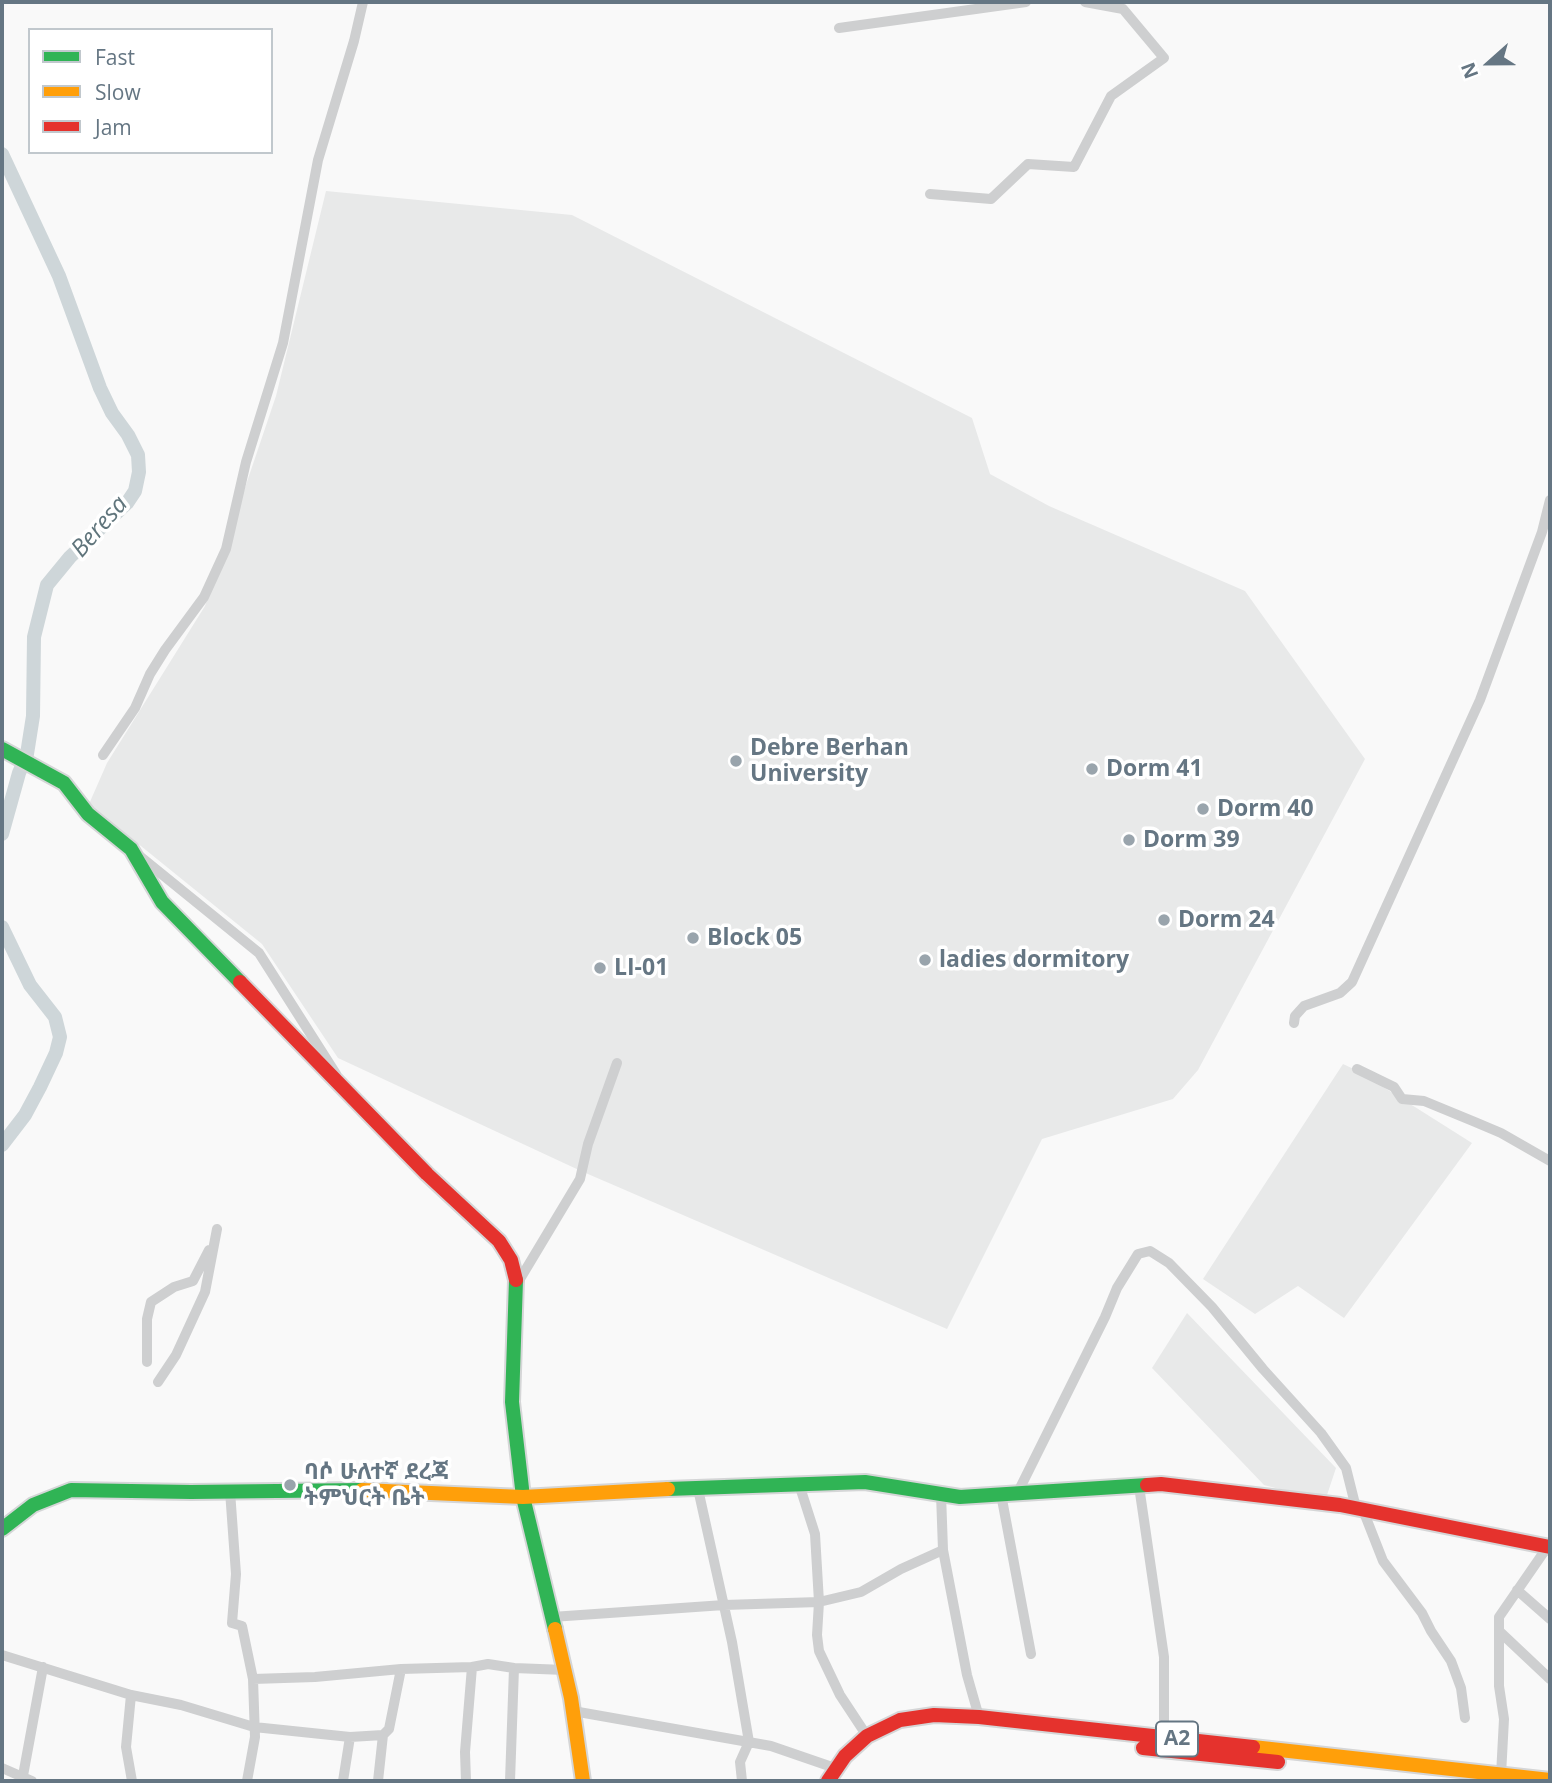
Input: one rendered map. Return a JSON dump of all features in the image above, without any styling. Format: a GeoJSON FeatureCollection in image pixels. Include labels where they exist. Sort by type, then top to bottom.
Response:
{"type":"FeatureCollection","features":[{"type":"Feature","properties":{"kind":"main road"},"geometry":{"type":"LineString","coordinates":[[2,749],[64,783],[88,814],[131,849],[162,902],[427,1174],[499,1241],[511,1260],[517,1283],[512,1402],[523,1497],[565,1671],[583,1781]]}},
{"type":"Feature","properties":{"kind":"main road"},"geometry":{"type":"LineString","coordinates":[[2,1529],[33,1504],[71,1490],[363,1490],[523,1497],[865,1482],[960,1497],[1161,1484],[1360,1509],[1549,1546]]}},
{"type":"Feature","properties":{"kind":"main road","name":"A2"},"geometry":{"type":"LineString","coordinates":[[834,1777],[856,1745],[867,1736],[900,1720],[951,1715],[1164,1738],[1189,1747],[1469,1781]]}},
{"type":"Feature","properties":{"kind":"main road","name":"A2"},"geometry":{"type":"LineString","coordinates":[[834,1777],[883,1738],[911,1727],[930,1724],[1550,1780]]}},
{"type":"Feature","properties":{"kind":"street"},"geometry":{"type":"LineString","coordinates":[[103,754],[135,708],[150,674],[165,650],[204,597],[226,549],[249,451],[283,343],[318,160],[363,2]]}},
{"type":"Feature","properties":{"kind":"street"},"geometry":{"type":"LineString","coordinates":[[839,28],[1026,2]]}},
{"type":"Feature","properties":{"kind":"street"},"geometry":{"type":"LineString","coordinates":[[930,194],[992,199],[1028,164],[1074,167],[1111,96],[1164,58],[1123,9],[1085,2]]}},
{"type":"Feature","properties":{"kind":"street"},"geometry":{"type":"LineString","coordinates":[[1294,1023],[1295,1016],[1304,1006],[1340,993],[1352,982],[1480,701],[1542,531],[1550,500]]}},
{"type":"Feature","properties":{"kind":"street"},"geometry":{"type":"LineString","coordinates":[[131,849],[259,953],[345,1089]]}},
{"type":"Feature","properties":{"kind":"street"},"geometry":{"type":"LineString","coordinates":[[517,1283],[580,1179],[588,1144],[617,1063]]}},
{"type":"Feature","properties":{"kind":"street"},"geometry":{"type":"LineString","coordinates":[[1357,1069],[1394,1087],[1402,1099],[1424,1101],[1475,1122],[1501,1133],[1550,1161]]}},
{"type":"Feature","properties":{"kind":"street"},"geometry":{"type":"LineString","coordinates":[[147,1362],[147,1320],[151,1302],[174,1287],[193,1281],[217,1229],[205,1292],[176,1355],[158,1382]]}},
{"type":"Feature","properties":{"kind":"street"},"geometry":{"type":"LineString","coordinates":[[1017,1494],[1117,1288],[1138,1254],[1150,1251],[1169,1263],[1212,1307],[1321,1433],[1346,1468],[1360,1509],[1383,1561],[1422,1613],[1451,1661],[1461,1688],[1465,1718]]}},
{"type":"Feature","properties":{"kind":"street"},"geometry":{"type":"LineString","coordinates":[[799,1484],[815,1534],[819,1602],[817,1635],[825,1667],[867,1736]]}},
{"type":"Feature","properties":{"kind":"street"},"geometry":{"type":"LineString","coordinates":[[1139,1486],[1164,1657],[1164,1738]]}},
{"type":"Feature","properties":{"kind":"street"},"geometry":{"type":"LineString","coordinates":[[698,1489],[724,1605],[748,1742],[740,1762],[742,1781]]}},
{"type":"Feature","properties":{"kind":"street"},"geometry":{"type":"LineString","coordinates":[[230,1492],[236,1574],[232,1623],[242,1626],[253,1679],[254,1727],[247,1781]]}},
{"type":"Feature","properties":{"kind":"street"},"geometry":{"type":"LineString","coordinates":[[941,1494],[943,1550],[967,1675],[979,1717]]}},
{"type":"Feature","properties":{"kind":"street"},"geometry":{"type":"LineString","coordinates":[[1001,1494],[1031,1654]]}},
{"type":"Feature","properties":{"kind":"street"},"geometry":{"type":"LineString","coordinates":[[1501,1775],[1504,1719],[1499,1686],[1499,1617],[1549,1546]]}},
{"type":"Feature","properties":{"kind":"street"},"geometry":{"type":"LineString","coordinates":[[552,1617],[724,1605],[819,1602],[861,1592],[901,1569],[943,1550]]}},
{"type":"Feature","properties":{"kind":"street"},"geometry":{"type":"LineString","coordinates":[[1517,1591],[1550,1619]]}},
{"type":"Feature","properties":{"kind":"street"},"geometry":{"type":"LineString","coordinates":[[1499,1630],[1550,1679]]}},
{"type":"Feature","properties":{"kind":"street"},"geometry":{"type":"LineString","coordinates":[[2,1655],[131,1695],[181,1704],[254,1727],[350,1737],[383,1735]]}},
{"type":"Feature","properties":{"kind":"street"},"geometry":{"type":"LineString","coordinates":[[253,1679],[315,1678],[488,1664],[565,1671]]}},
{"type":"Feature","properties":{"kind":"street"},"geometry":{"type":"LineString","coordinates":[[2,1768],[26,1780],[43,1667]]}},
{"type":"Feature","properties":{"kind":"street"},"geometry":{"type":"LineString","coordinates":[[466,1781],[472,1667]]}},
{"type":"Feature","properties":{"kind":"street"},"geometry":{"type":"LineString","coordinates":[[510,1781],[514,1668]]}},
{"type":"Feature","properties":{"kind":"street"},"geometry":{"type":"LineString","coordinates":[[378,1781],[383,1735],[389,1729],[401,1670]]}},
{"type":"Feature","properties":{"kind":"street"},"geometry":{"type":"LineString","coordinates":[[131,1695],[127,1747],[132,1781]]}},
{"type":"Feature","properties":{"kind":"street"},"geometry":{"type":"LineString","coordinates":[[573,1711],[771,1746],[834,1777]]}},
{"type":"Feature","properties":{"kind":"street"},"geometry":{"type":"LineString","coordinates":[[343,1781],[350,1737]]}},
{"type":"Feature","properties":{"kind":"shaded area","name":"Debre Berhan University"},"geometry":{"type":"Polygon","coordinates":[[[326,191],[572,215],[972,418],[990,474],[1049,506],[1245,591],[1365,759],[1198,1070],[1173,1099],[1042,1139],[947,1329],[581,1171],[338,1058],[262,944],[89,804],[107,763],[205,606],[276,396],[326,191]]]}},
{"type":"Feature","properties":{"kind":"shaded area"},"geometry":{"type":"Polygon","coordinates":[[[1343,1064],[1472,1143],[1344,1318],[1298,1286],[1255,1314],[1203,1279],[1343,1064]]]}},
{"type":"Feature","properties":{"kind":"shaded area"},"geometry":{"type":"Polygon","coordinates":[[[1187,1313],[1336,1468],[1325,1501],[1264,1485],[1152,1368],[1187,1313]]]}},
{"type":"Feature","properties":{"kind":"waterway","name":"Beresa"},"geometry":{"type":"LineString","coordinates":[[2,154],[59,276],[100,388],[138,455],[139,472],[135,491],[127,503],[70,557],[47,585],[34,637],[33,716],[27,754],[2,834]]}},
{"type":"Feature","properties":{"kind":"waterway","name":"Beresa"},"geometry":{"type":"LineString","coordinates":[[2,927],[30,985],[55,1017],[60,1037],[56,1053],[25,1115],[2,1145]]}},
{"type":"Feature","properties":{"kind":"traffic: fast"},"geometry":{"type":"LineString","coordinates":[[2,749],[64,783],[88,814],[131,849],[162,902],[240,982]]}},
{"type":"Feature","properties":{"kind":"traffic: fast"},"geometry":{"type":"LineString","coordinates":[[516,1280],[512,1402],[523,1497],[555,1629]]}},
{"type":"Feature","properties":{"kind":"traffic: fast"},"geometry":{"type":"LineString","coordinates":[[668,1489],[865,1482],[960,1497],[1147,1485]]}},
{"type":"Feature","properties":{"kind":"traffic: fast"},"geometry":{"type":"LineString","coordinates":[[2,1529],[33,1505],[71,1490],[362,1490]]}},
{"type":"Feature","properties":{"kind":"traffic: slow"},"geometry":{"type":"LineString","coordinates":[[362,1490],[523,1497],[668,1489]]}},
{"type":"Feature","properties":{"kind":"traffic: slow"},"geometry":{"type":"LineString","coordinates":[[555,1629],[571,1698],[583,1781]]}},
{"type":"Feature","properties":{"kind":"traffic: slow"},"geometry":{"type":"LineString","coordinates":[[1253,1747],[1550,1780]]}},
{"type":"Feature","properties":{"kind":"traffic: jam"},"geometry":{"type":"LineString","coordinates":[[240,982],[427,1174],[499,1241],[511,1260],[516,1280]]}},
{"type":"Feature","properties":{"kind":"traffic: jam"},"geometry":{"type":"LineString","coordinates":[[1147,1485],[1161,1484],[1340,1505],[1550,1547]]}},
{"type":"Feature","properties":{"kind":"traffic: jam"},"geometry":{"type":"LineString","coordinates":[[828,1781],[845,1756],[867,1736],[900,1720],[934,1715],[979,1717],[1253,1747]]}},
{"type":"Feature","properties":{"kind":"traffic: jam"},"geometry":{"type":"LineString","coordinates":[[1143,1748],[1278,1762]]}},
{"type":"Feature","properties":{"kind":"place","name":"Debre Berhan University"},"geometry":{"type":"Point","coordinates":[736,761]}},
{"type":"Feature","properties":{"kind":"place","name":"Dorm 41"},"geometry":{"type":"Point","coordinates":[1092,769]}},
{"type":"Feature","properties":{"kind":"place","name":"Dorm 40"},"geometry":{"type":"Point","coordinates":[1203,809]}},
{"type":"Feature","properties":{"kind":"place","name":"Dorm 39"},"geometry":{"type":"Point","coordinates":[1129,840]}},
{"type":"Feature","properties":{"kind":"place","name":"Dorm 24"},"geometry":{"type":"Point","coordinates":[1164,920]}},
{"type":"Feature","properties":{"kind":"place","name":"Block 05"},"geometry":{"type":"Point","coordinates":[693,938]}},
{"type":"Feature","properties":{"kind":"place","name":"ladies dormitory"},"geometry":{"type":"Point","coordinates":[925,960]}},
{"type":"Feature","properties":{"kind":"place","name":"LI-01"},"geometry":{"type":"Point","coordinates":[600,968]}},
{"type":"Feature","properties":{"kind":"place","name":"ባሶ ሁለተኛ ደረጃ ትምህርት ቤት"},"geometry":{"type":"Point","coordinates":[290,1485]}}]}
